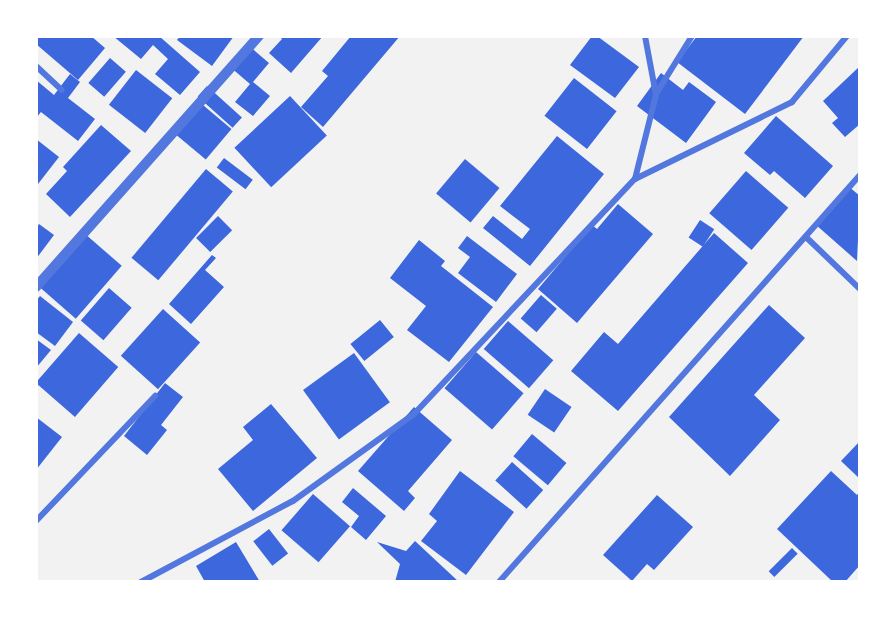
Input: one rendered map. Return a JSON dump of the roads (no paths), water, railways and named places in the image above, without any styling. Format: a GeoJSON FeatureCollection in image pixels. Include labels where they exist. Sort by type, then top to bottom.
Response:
{"type":"FeatureCollection","features":[{"type":"Feature","properties":{"kind":"street"},"geometry":{"type":"LineString","coordinates":[[36,287],[259,36]]}},
{"type":"Feature","properties":{"kind":"street"},"geometry":{"type":"LineString","coordinates":[[645,36],[656,95]]}},
{"type":"Feature","properties":{"kind":"street"},"geometry":{"type":"LineString","coordinates":[[635,179],[656,95],[692,36]]}},
{"type":"Feature","properties":{"kind":"street"},"geometry":{"type":"LineString","coordinates":[[141,582],[293,501],[414,414],[635,179],[792,102],[847,36]]}},
{"type":"Feature","properties":{"kind":"street"},"geometry":{"type":"LineString","coordinates":[[36,66],[62,90]]}},
{"type":"Feature","properties":{"kind":"street"},"geometry":{"type":"LineString","coordinates":[[499,582],[807,238],[860,175]]}},
{"type":"Feature","properties":{"kind":"street"},"geometry":{"type":"LineString","coordinates":[[807,238],[860,290]]}},
{"type":"Feature","properties":{"kind":"street"},"geometry":{"type":"LineString","coordinates":[[36,521],[155,396]]}}]}
